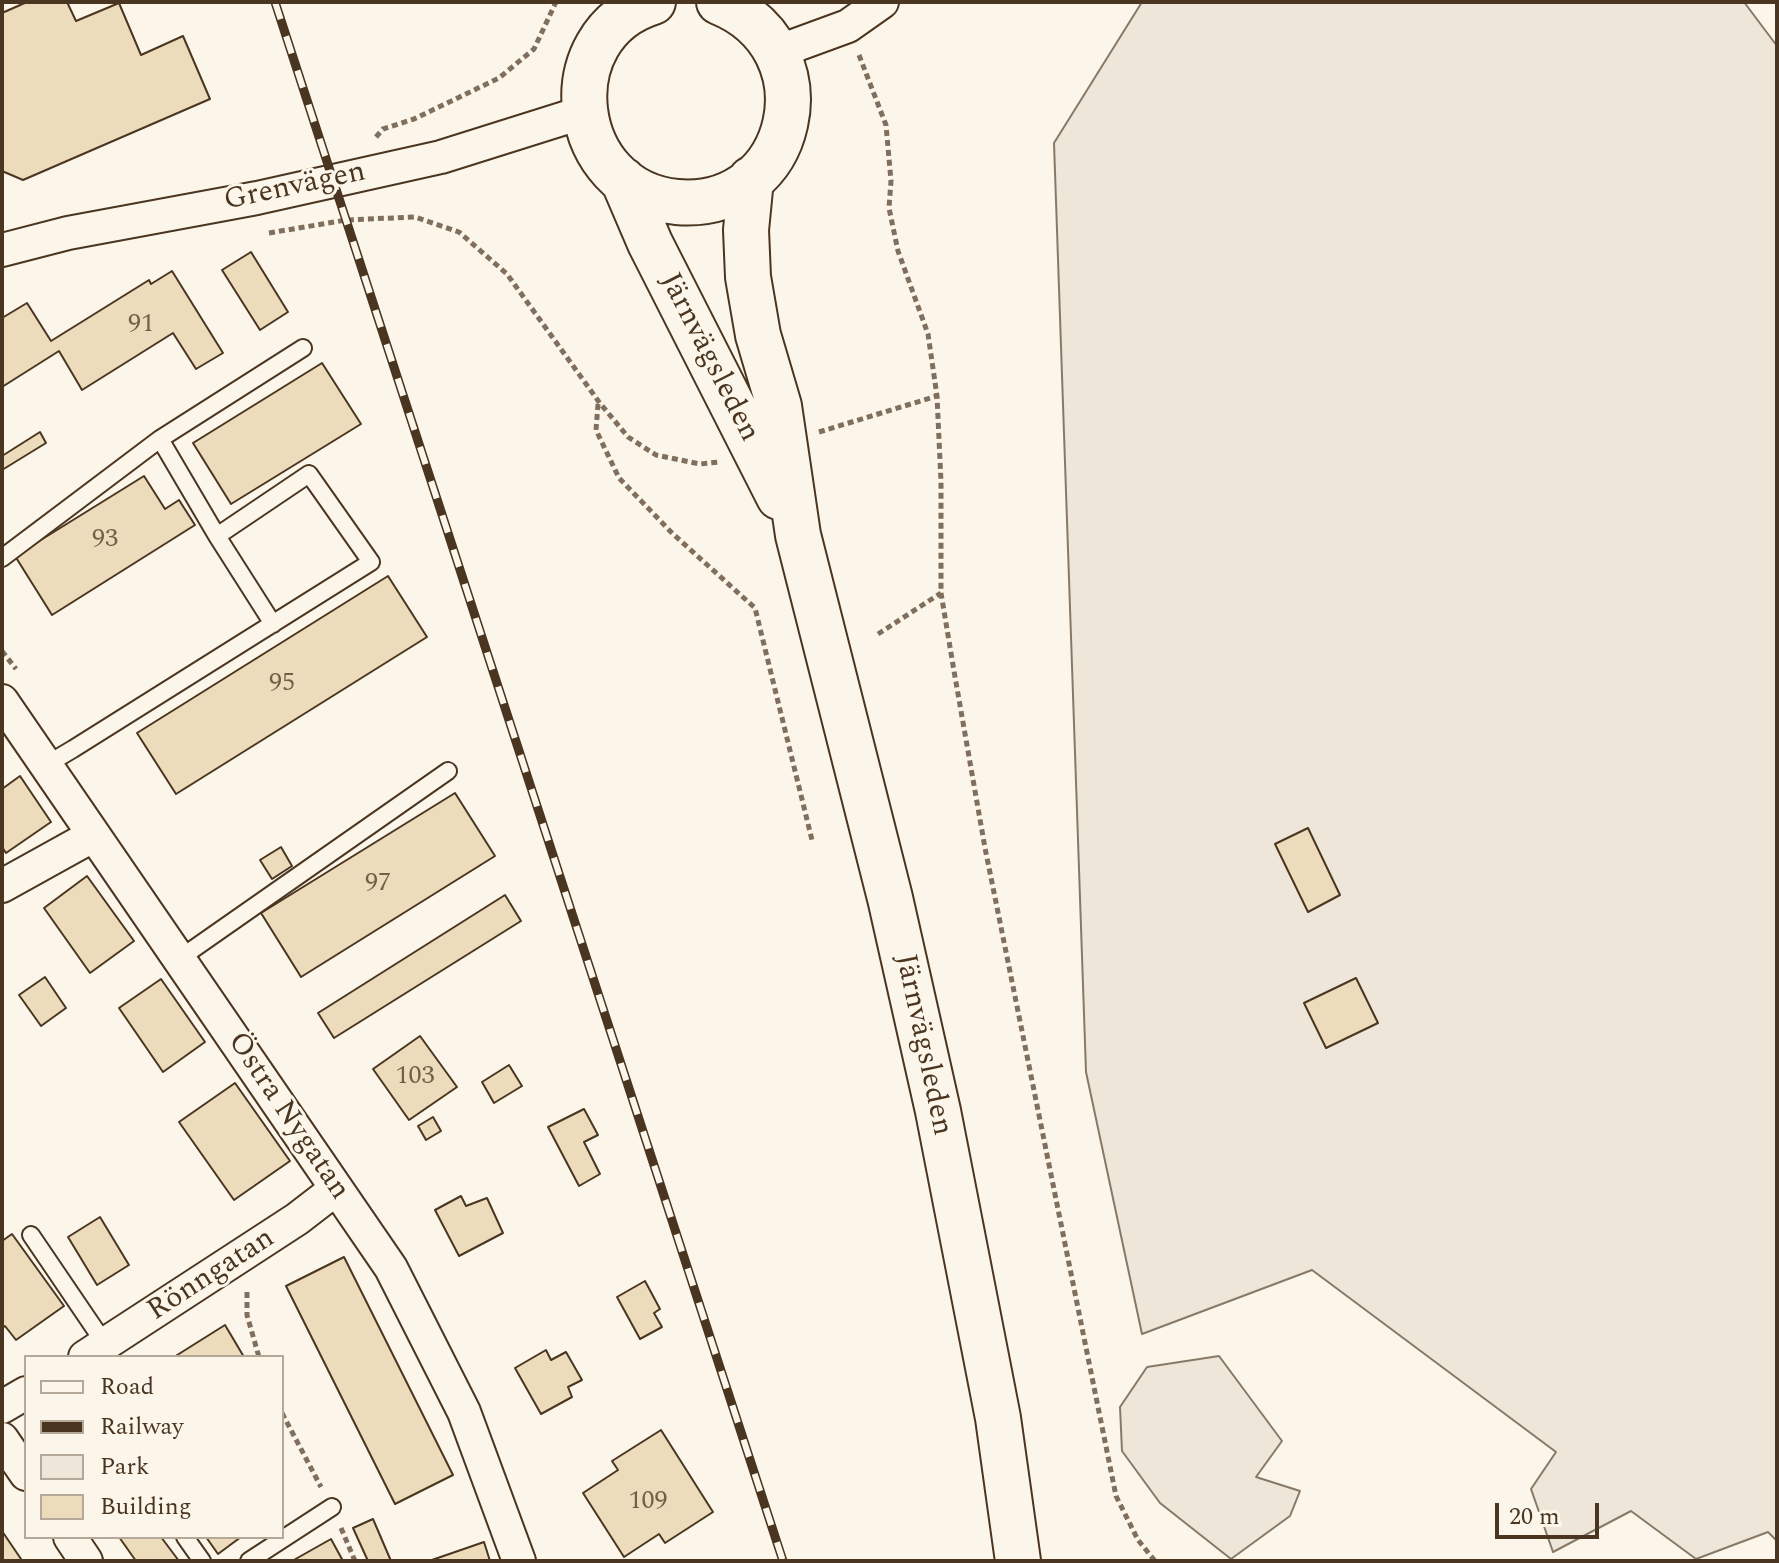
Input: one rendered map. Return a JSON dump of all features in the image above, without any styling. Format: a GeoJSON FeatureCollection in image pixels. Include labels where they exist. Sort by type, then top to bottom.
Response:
{"type":"FeatureCollection","features":[{"type":"Feature","properties":{"kind":"main road"},"geometry":{"type":"LineString","coordinates":[[604,2],[584,91],[587,128],[600,157],[623,180],[639,191],[677,202],[716,198],[751,179],[777,148],[788,111],[785,71],[777,52],[766,34],[751,19],[727,4]]}},
{"type":"Feature","properties":{"kind":"main road"},"geometry":{"type":"LineString","coordinates":[[595,51],[617,23],[631,12],[653,2]]}},
{"type":"Feature","properties":{"kind":"main road","name":"Järnvägsleden"},"geometry":{"type":"LineString","coordinates":[[751,179],[746,230],[748,277],[758,335],[779,406],[798,535],[890,898],[938,1111],[998,1418],[1018,1561]]}},
{"type":"Feature","properties":{"kind":"main road","name":"Järnvägsleden"},"geometry":{"type":"LineString","coordinates":[[623,180],[650,243],[798,535]]}},
{"type":"Feature","properties":{"kind":"street"},"geometry":{"type":"LineString","coordinates":[[777,52],[848,26],[882,2]]}},
{"type":"Feature","properties":{"kind":"street","name":"Grenvägen"},"geometry":{"type":"LineString","coordinates":[[2,250],[68,233],[257,198],[441,157],[584,112]]}},
{"type":"Feature","properties":{"kind":"street","name":"Östra Nygatan"},"geometry":{"type":"LineString","coordinates":[[2,701],[391,1268],[464,1412],[519,1561]]}},
{"type":"Feature","properties":{"kind":"street"},"geometry":{"type":"LineString","coordinates":[[2,886],[94,835]]}},
{"type":"Feature","properties":{"kind":"street","name":"Rönngatan"},"geometry":{"type":"LineString","coordinates":[[95,1351],[249,1251],[336,1189]]}},
{"type":"Feature","properties":{"kind":"street"},"geometry":{"type":"LineString","coordinates":[[2,1407],[24,1394]]}},
{"type":"Feature","properties":{"kind":"street"},"geometry":{"type":"LineString","coordinates":[[2,1439],[24,1471]]}},
{"type":"Feature","properties":{"kind":"street"},"geometry":{"type":"LineString","coordinates":[[71,1539],[86,1561]]}},
{"type":"Feature","properties":{"kind":"lane"},"geometry":{"type":"LineString","coordinates":[[2,558],[160,439],[303,348]]}},
{"type":"Feature","properties":{"kind":"lane"},"geometry":{"type":"LineString","coordinates":[[160,439],[273,624]]}},
{"type":"Feature","properties":{"kind":"lane"},"geometry":{"type":"LineString","coordinates":[[46,765],[371,562],[309,474],[217,536]]}},
{"type":"Feature","properties":{"kind":"lane"},"geometry":{"type":"LineString","coordinates":[[179,959],[448,771]]}},
{"type":"Feature","properties":{"kind":"lane"},"geometry":{"type":"LineString","coordinates":[[31,1235],[95,1351]]}},
{"type":"Feature","properties":{"kind":"lane"},"geometry":{"type":"LineString","coordinates":[[284,1538],[332,1507]]}},
{"type":"Feature","properties":{"kind":"lane"},"geometry":{"type":"LineString","coordinates":[[186,1539],[202,1561]]}},
{"type":"Feature","properties":{"kind":"lane"},"geometry":{"type":"LineString","coordinates":[[249,1561],[283,1539]]}},
{"type":"Feature","properties":{"kind":"path"},"geometry":{"type":"LineString","coordinates":[[373,139],[383,129],[414,119],[499,78],[534,49],[556,2]]}},
{"type":"Feature","properties":{"kind":"path"},"geometry":{"type":"LineString","coordinates":[[848,26],[886,125],[891,181],[889,208],[898,251],[928,334],[937,396],[941,593],[985,848],[1116,1496],[1138,1540],[1155,1561]]}},
{"type":"Feature","properties":{"kind":"path"},"geometry":{"type":"LineString","coordinates":[[267,233],[346,220],[415,217],[459,232],[507,274],[599,402],[628,437],[656,455],[700,464],[724,462]]}},
{"type":"Feature","properties":{"kind":"path"},"geometry":{"type":"LineString","coordinates":[[810,435],[937,396]]}},
{"type":"Feature","properties":{"kind":"path"},"geometry":{"type":"LineString","coordinates":[[599,402],[596,430],[619,478],[673,534],[755,608],[812,840]]}},
{"type":"Feature","properties":{"kind":"path"},"geometry":{"type":"LineString","coordinates":[[878,634],[941,593]]}},
{"type":"Feature","properties":{"kind":"path"},"geometry":{"type":"LineString","coordinates":[[249,1251],[247,1315],[258,1355]]}},
{"type":"Feature","properties":{"kind":"path"},"geometry":{"type":"LineString","coordinates":[[284,1417],[332,1507],[355,1561]]}},
{"type":"Feature","properties":{"kind":"green space"},"geometry":{"type":"Polygon","coordinates":[[[1142,2],[1744,2],[1777,46],[1777,1541],[1768,1532],[1696,1559],[1631,1511],[1553,1552],[1531,1489],[1556,1452],[1312,1270],[1142,1334],[1086,1072],[1054,143],[1142,2]]]}},
{"type":"Feature","properties":{"kind":"green space"},"geometry":{"type":"Polygon","coordinates":[[[1219,1356],[1282,1441],[1256,1477],[1300,1491],[1290,1516],[1231,1559],[1160,1503],[1122,1451],[1120,1407],[1147,1367],[1219,1356]]]}},
{"type":"Feature","properties":{"kind":"building"},"geometry":{"type":"Polygon","coordinates":[[[27,2],[67,2],[76,21],[119,3],[141,55],[183,36],[210,99],[23,180],[2,171],[2,13],[27,2]]]}},
{"type":"Feature","properties":{"kind":"building"},"geometry":{"type":"Polygon","coordinates":[[[251,252],[288,312],[260,330],[222,270],[251,252]]]}},
{"type":"Feature","properties":{"kind":"building"},"geometry":{"type":"Polygon","coordinates":[[[172,271],[223,353],[196,369],[173,333],[82,390],[59,351],[2,387],[2,318],[27,303],[51,341],[149,280],[151,284],[172,271]]]}},
{"type":"Feature","properties":{"kind":"building"},"geometry":{"type":"Polygon","coordinates":[[[322,363],[361,424],[231,504],[193,443],[322,363]]]}},
{"type":"Feature","properties":{"kind":"building"},"geometry":{"type":"Polygon","coordinates":[[[40,432],[46,443],[2,470],[2,456],[40,432]]]}},
{"type":"Feature","properties":{"kind":"building"},"geometry":{"type":"Polygon","coordinates":[[[144,476],[165,509],[179,500],[195,525],[52,615],[15,556],[144,476]]]}},
{"type":"Feature","properties":{"kind":"building"},"geometry":{"type":"Polygon","coordinates":[[[388,576],[427,637],[176,794],[137,733],[388,576]]]}},
{"type":"Feature","properties":{"kind":"building"},"geometry":{"type":"Polygon","coordinates":[[[20,776],[51,822],[6,853],[2,847],[2,789],[20,776]]]}},
{"type":"Feature","properties":{"kind":"building"},"geometry":{"type":"Polygon","coordinates":[[[455,793],[495,856],[301,977],[261,913],[455,793]]]}},
{"type":"Feature","properties":{"kind":"building"},"geometry":{"type":"Polygon","coordinates":[[[1308,828],[1340,895],[1308,912],[1275,844],[1308,828]]]}},
{"type":"Feature","properties":{"kind":"building"},"geometry":{"type":"Polygon","coordinates":[[[281,847],[292,866],[272,879],[260,860],[281,847]]]}},
{"type":"Feature","properties":{"kind":"building"},"geometry":{"type":"Polygon","coordinates":[[[87,876],[134,941],[90,973],[44,908],[87,876]]]}},
{"type":"Feature","properties":{"kind":"building"},"geometry":{"type":"Polygon","coordinates":[[[505,895],[521,921],[334,1038],[318,1013],[505,895]]]}},
{"type":"Feature","properties":{"kind":"building"},"geometry":{"type":"Polygon","coordinates":[[[45,977],[66,1008],[41,1026],[19,995],[45,977]]]}},
{"type":"Feature","properties":{"kind":"building"},"geometry":{"type":"Polygon","coordinates":[[[1356,978],[1378,1023],[1326,1048],[1304,1003],[1356,978]]]}},
{"type":"Feature","properties":{"kind":"building"},"geometry":{"type":"Polygon","coordinates":[[[161,979],[205,1042],[163,1072],[119,1008],[161,979]]]}},
{"type":"Feature","properties":{"kind":"building"},"geometry":{"type":"Polygon","coordinates":[[[420,1036],[457,1087],[409,1120],[373,1069],[420,1036]]]}},
{"type":"Feature","properties":{"kind":"building"},"geometry":{"type":"Polygon","coordinates":[[[509,1065],[522,1086],[494,1103],[482,1082],[509,1065]]]}},
{"type":"Feature","properties":{"kind":"building"},"geometry":{"type":"Polygon","coordinates":[[[235,1083],[290,1161],[234,1200],[179,1122],[235,1083]]]}},
{"type":"Feature","properties":{"kind":"building"},"geometry":{"type":"Polygon","coordinates":[[[584,1109],[598,1135],[584,1142],[600,1174],[579,1186],[548,1127],[584,1109]]]}},
{"type":"Feature","properties":{"kind":"building"},"geometry":{"type":"Polygon","coordinates":[[[433,1117],[441,1131],[426,1140],[418,1126],[433,1117]]]}},
{"type":"Feature","properties":{"kind":"building"},"geometry":{"type":"Polygon","coordinates":[[[461,1196],[466,1206],[487,1198],[503,1233],[459,1256],[435,1210],[461,1196]]]}},
{"type":"Feature","properties":{"kind":"building"},"geometry":{"type":"Polygon","coordinates":[[[100,1217],[129,1265],[97,1285],[68,1237],[100,1217]]]}},
{"type":"Feature","properties":{"kind":"building"},"geometry":{"type":"Polygon","coordinates":[[[12,1234],[64,1306],[16,1340],[5,1326],[2,1328],[2,1241],[12,1234]]]}},
{"type":"Feature","properties":{"kind":"building"},"geometry":{"type":"Polygon","coordinates":[[[344,1257],[453,1475],[395,1504],[286,1286],[344,1257]]]}},
{"type":"Feature","properties":{"kind":"building"},"geometry":{"type":"Polygon","coordinates":[[[645,1281],[660,1309],[654,1313],[662,1327],[640,1339],[617,1297],[645,1281]]]}},
{"type":"Feature","properties":{"kind":"building"},"geometry":{"type":"Polygon","coordinates":[[[225,1325],[243,1355],[177,1355],[225,1325]]]}},
{"type":"Feature","properties":{"kind":"building"},"geometry":{"type":"Polygon","coordinates":[[[546,1350],[551,1360],[566,1352],[582,1380],[568,1387],[572,1397],[541,1414],[515,1368],[546,1350]]]}},
{"type":"Feature","properties":{"kind":"building"},"geometry":{"type":"Polygon","coordinates":[[[661,1430],[713,1512],[665,1543],[659,1534],[624,1557],[583,1493],[618,1470],[612,1461],[661,1430]]]}},
{"type":"Feature","properties":{"kind":"building"},"geometry":{"type":"Polygon","coordinates":[[[373,1519],[391,1561],[368,1561],[353,1528],[373,1519]]]}},
{"type":"Feature","properties":{"kind":"building"},"geometry":{"type":"Polygon","coordinates":[[[2,1531],[21,1559],[18,1561],[2,1561],[2,1531]]]}},
{"type":"Feature","properties":{"kind":"building"},"geometry":{"type":"Polygon","coordinates":[[[120,1539],[162,1539],[179,1561],[136,1561],[120,1539]]]}},
{"type":"Feature","properties":{"kind":"building"},"geometry":{"type":"Polygon","coordinates":[[[207,1539],[238,1539],[218,1554],[207,1539]]]}},
{"type":"Feature","properties":{"kind":"building"},"geometry":{"type":"Polygon","coordinates":[[[331,1539],[343,1561],[292,1561],[331,1539]]]}},
{"type":"Feature","properties":{"kind":"building"},"geometry":{"type":"Polygon","coordinates":[[[484,1542],[490,1561],[429,1561],[484,1542]]]}},
{"type":"Feature","properties":{"kind":"railway"},"geometry":{"type":"LineString","coordinates":[[275,2],[783,1561]]}}]}
